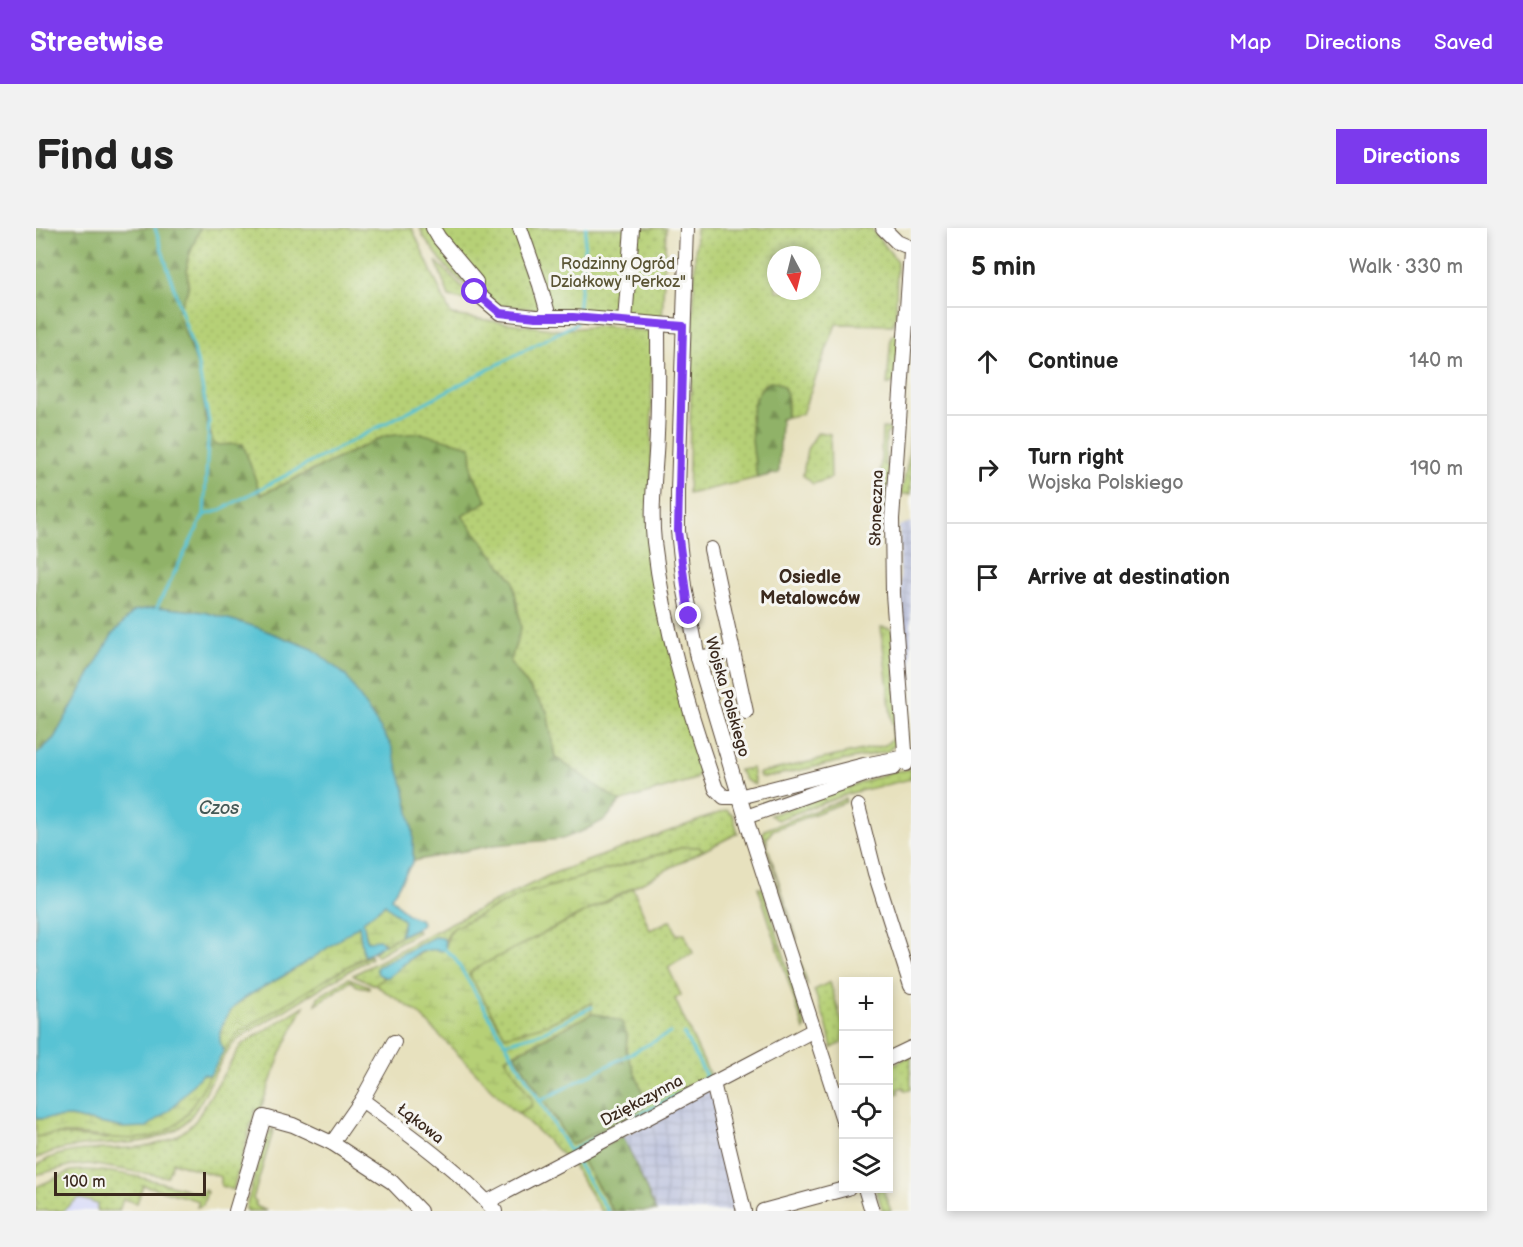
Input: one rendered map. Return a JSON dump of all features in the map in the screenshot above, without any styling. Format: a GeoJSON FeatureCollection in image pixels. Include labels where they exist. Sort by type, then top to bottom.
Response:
{"type":"FeatureCollection","features":[{"type":"Feature","properties":{"kind":"street"},"geometry":{"type":"LineString","coordinates":[[433,228],[476,282],[475,292],[500,313],[683,326]]}},
{"type":"Feature","properties":{"kind":"street"},"geometry":{"type":"LineString","coordinates":[[520,228],[549,317]]}},
{"type":"Feature","properties":{"kind":"street"},"geometry":{"type":"LineString","coordinates":[[625,321],[632,228]]}},
{"type":"Feature","properties":{"kind":"street","name":"Wojska Polskiego"},"geometry":{"type":"LineString","coordinates":[[687,228],[678,531],[684,586],[698,658],[739,797],[814,1030],[838,1084]]}},
{"type":"Feature","properties":{"kind":"street"},"geometry":{"type":"LineString","coordinates":[[883,228],[897,242],[911,250]]}},
{"type":"Feature","properties":{"kind":"street","name":"Słoneczna"},"geometry":{"type":"LineString","coordinates":[[908,761],[892,594],[892,519],[911,250]]}},
{"type":"Feature","properties":{"kind":"street"},"geometry":{"type":"LineString","coordinates":[[658,324],[654,541],[679,675],[716,789],[724,797],[739,797],[864,765],[908,761]]}},
{"type":"Feature","properties":{"kind":"street"},"geometry":{"type":"LineString","coordinates":[[711,549],[746,712]]}},
{"type":"Feature","properties":{"kind":"street"},"geometry":{"type":"LineString","coordinates":[[698,658],[732,652]]}},
{"type":"Feature","properties":{"kind":"street"},"geometry":{"type":"LineString","coordinates":[[746,817],[908,761]]}},
{"type":"Feature","properties":{"kind":"street"},"geometry":{"type":"LineString","coordinates":[[858,806],[875,873],[911,986]]}},
{"type":"Feature","properties":{"kind":"street","name":"Dziękczynna"},"geometry":{"type":"LineString","coordinates":[[491,1206],[712,1083],[814,1030]]}},
{"type":"Feature","properties":{"kind":"street"},"geometry":{"type":"LineString","coordinates":[[332,1143],[362,1100],[394,1042]]}},
{"type":"Feature","properties":{"kind":"street"},"geometry":{"type":"LineString","coordinates":[[893,1057],[911,1048]]}},
{"type":"Feature","properties":{"kind":"street"},"geometry":{"type":"LineString","coordinates":[[712,1083],[744,1211]]}},
{"type":"Feature","properties":{"kind":"street","name":"Łąkowa"},"geometry":{"type":"LineString","coordinates":[[362,1100],[415,1140],[491,1206]]}},
{"type":"Feature","properties":{"kind":"street"},"geometry":{"type":"LineString","coordinates":[[236,1211],[264,1117],[293,1125],[332,1143],[392,1182],[420,1211]]}},
{"type":"Feature","properties":{"kind":"street"},"geometry":{"type":"LineString","coordinates":[[763,1211],[839,1190]]}},
{"type":"Feature","properties":{"kind":"street"},"geometry":{"type":"LineString","coordinates":[[867,1193],[872,1211]]}},
{"type":"Feature","properties":{"kind":"shaded area"},"geometry":{"type":"Polygon","coordinates":[[[911,522],[911,680],[908,681],[901,603],[899,526],[911,522]]]}},
{"type":"Feature","properties":{"kind":"shaded area"},"geometry":{"type":"Polygon","coordinates":[[[707,1090],[713,1096],[740,1211],[656,1211],[623,1136],[707,1090]]]}},
{"type":"Feature","properties":{"kind":"shaded area"},"geometry":{"type":"Polygon","coordinates":[[[79,1198],[97,1204],[97,1211],[62,1211],[79,1198]]]}},
{"type":"Feature","properties":{"kind":"green space"},"geometry":{"type":"Polygon","coordinates":[[[36,228],[200,228],[187,261],[188,290],[177,312],[199,370],[207,424],[214,445],[243,444],[261,495],[385,436],[420,433],[471,446],[472,471],[487,501],[462,516],[513,580],[521,628],[510,662],[547,711],[555,757],[620,802],[606,819],[562,839],[494,845],[413,861],[413,832],[313,649],[256,627],[204,612],[157,607],[134,611],[112,635],[54,738],[36,755],[36,228]]]}},
{"type":"Feature","properties":{"kind":"green space"},"geometry":{"type":"Polygon","coordinates":[[[200,228],[412,228],[451,315],[558,330],[604,326],[652,332],[651,545],[702,769],[695,779],[620,802],[555,757],[547,711],[510,662],[521,628],[462,516],[487,501],[472,471],[471,446],[385,436],[260,495],[243,444],[214,445],[177,312],[188,290],[187,261],[200,228]]]}},
{"type":"Feature","properties":{"kind":"green space","name":"Rodzinny Ogród Działkowy \"Perkoz\""},"geometry":{"type":"Polygon","coordinates":[[[420,228],[666,228],[662,322],[485,304],[447,268],[423,236],[420,228]]]}},
{"type":"Feature","properties":{"kind":"green space"},"geometry":{"type":"Polygon","coordinates":[[[696,228],[871,228],[897,261],[896,312],[893,325],[836,324],[802,414],[786,417],[788,400],[764,384],[755,400],[750,417],[757,478],[688,494],[696,228]]]}},
{"type":"Feature","properties":{"kind":"green space"},"geometry":{"type":"Polygon","coordinates":[[[436,261],[466,291],[463,300],[449,297],[436,261]]]}},
{"type":"Feature","properties":{"kind":"green space"},"geometry":{"type":"Polygon","coordinates":[[[899,330],[897,381],[887,385],[891,337],[899,330]]]}},
{"type":"Feature","properties":{"kind":"green space"},"geometry":{"type":"Polygon","coordinates":[[[771,381],[782,386],[787,394],[786,417],[781,419],[779,473],[757,478],[752,439],[752,411],[761,388],[771,381]]]}},
{"type":"Feature","properties":{"kind":"green space"},"geometry":{"type":"Polygon","coordinates":[[[882,428],[893,430],[886,434],[885,464],[890,468],[888,503],[886,509],[879,510],[882,428]]]}},
{"type":"Feature","properties":{"kind":"green space"},"geometry":{"type":"Polygon","coordinates":[[[911,428],[911,494],[901,494],[908,461],[911,428]]]}},
{"type":"Feature","properties":{"kind":"green space"},"geometry":{"type":"Polygon","coordinates":[[[818,432],[830,434],[831,478],[813,484],[803,475],[807,449],[818,432]]]}},
{"type":"Feature","properties":{"kind":"green space"},"geometry":{"type":"Polygon","coordinates":[[[881,627],[892,629],[898,725],[892,725],[881,627]]]}},
{"type":"Feature","properties":{"kind":"green space"},"geometry":{"type":"Polygon","coordinates":[[[892,728],[899,728],[899,741],[888,751],[760,777],[759,773],[885,745],[892,739],[892,728]]]}},
{"type":"Feature","properties":{"kind":"green space"},"geometry":{"type":"Polygon","coordinates":[[[752,768],[755,785],[745,780],[739,770],[752,768]]]}},
{"type":"Feature","properties":{"kind":"green space"},"geometry":{"type":"Polygon","coordinates":[[[911,769],[911,779],[851,793],[777,820],[770,815],[891,772],[911,769]]]}},
{"type":"Feature","properties":{"kind":"green space"},"geometry":{"type":"Polygon","coordinates":[[[845,799],[846,802],[773,830],[767,838],[767,845],[796,940],[763,834],[764,830],[845,799]]]}},
{"type":"Feature","properties":{"kind":"green space"},"geometry":{"type":"Polygon","coordinates":[[[727,810],[733,816],[738,833],[703,851],[699,847],[684,847],[521,895],[455,927],[449,932],[445,941],[434,937],[379,966],[381,976],[384,977],[375,985],[353,975],[453,922],[554,873],[727,810]]]}},
{"type":"Feature","properties":{"kind":"green space"},"geometry":{"type":"Polygon","coordinates":[[[758,836],[761,838],[808,986],[803,978],[758,836]]]}},
{"type":"Feature","properties":{"kind":"green space"},"geometry":{"type":"Polygon","coordinates":[[[684,847],[699,847],[703,851],[474,969],[469,974],[505,1036],[548,1024],[592,1003],[591,1014],[505,1058],[532,1100],[531,1106],[518,1113],[511,1109],[417,1012],[375,985],[415,956],[429,949],[445,950],[449,935],[455,927],[521,895],[684,847]]]}},
{"type":"Feature","properties":{"kind":"green space"},"geometry":{"type":"Polygon","coordinates":[[[758,887],[763,888],[806,1027],[804,1030],[758,887]]]}},
{"type":"Feature","properties":{"kind":"green space"},"geometry":{"type":"Polygon","coordinates":[[[633,888],[650,930],[671,920],[677,935],[684,933],[693,953],[668,967],[681,995],[675,999],[711,1078],[566,1158],[518,1113],[531,1106],[532,1100],[505,1058],[515,1054],[571,1145],[645,1105],[626,1050],[627,1035],[602,1015],[591,1014],[592,1003],[548,1024],[505,1037],[469,975],[474,969],[633,888]]]}},
{"type":"Feature","properties":{"kind":"green space"},"geometry":{"type":"Polygon","coordinates":[[[386,904],[404,921],[400,936],[385,944],[384,941],[367,941],[363,921],[386,904]]]}},
{"type":"Feature","properties":{"kind":"green space"},"geometry":{"type":"Polygon","coordinates":[[[359,924],[365,956],[239,1032],[224,1050],[220,1033],[228,1014],[236,1005],[253,992],[306,962],[359,924]]]}},
{"type":"Feature","properties":{"kind":"green space"},"geometry":{"type":"Polygon","coordinates":[[[416,929],[418,932],[376,956],[374,952],[385,944],[416,929]]]}},
{"type":"Feature","properties":{"kind":"green space"},"geometry":{"type":"Polygon","coordinates":[[[370,955],[371,958],[235,1042],[220,1063],[195,1111],[177,1129],[161,1137],[143,1141],[71,1147],[36,1159],[36,1137],[55,1134],[107,1139],[192,1105],[224,1050],[239,1032],[339,971],[370,955]]]}},
{"type":"Feature","properties":{"kind":"green space"},"geometry":{"type":"Polygon","coordinates":[[[349,978],[369,988],[357,986],[351,981],[316,1004],[318,997],[349,978]]]}},
{"type":"Feature","properties":{"kind":"green space"},"geometry":{"type":"Polygon","coordinates":[[[830,982],[839,1012],[839,1044],[832,1048],[827,1026],[814,990],[830,982]]]}},
{"type":"Feature","properties":{"kind":"green space"},"geometry":{"type":"Polygon","coordinates":[[[304,1006],[281,1053],[260,1110],[255,1110],[233,1190],[221,1186],[221,1177],[173,1162],[167,1177],[89,1164],[69,1166],[36,1175],[36,1166],[52,1157],[70,1152],[146,1146],[164,1142],[181,1133],[196,1120],[241,1045],[304,1006]]]}},
{"type":"Feature","properties":{"kind":"green space"},"geometry":{"type":"Polygon","coordinates":[[[591,1014],[622,1022],[627,1035],[626,1050],[646,1101],[643,1108],[571,1145],[515,1054],[591,1014]]]}},
{"type":"Feature","properties":{"kind":"green space"},"geometry":{"type":"Polygon","coordinates":[[[911,1056],[911,1089],[905,1091],[904,1087],[898,1089],[899,1093],[893,1095],[893,1065],[911,1056]]]}},
{"type":"Feature","properties":{"kind":"green space"},"geometry":{"type":"Polygon","coordinates":[[[202,1074],[210,1075],[183,1118],[169,1129],[154,1136],[138,1139],[70,1134],[36,1137],[36,1119],[70,1117],[124,1128],[187,1090],[202,1074]]]}},
{"type":"Feature","properties":{"kind":"green space"},"geometry":{"type":"Polygon","coordinates":[[[274,1128],[253,1199],[256,1201],[256,1206],[267,1211],[247,1211],[246,1207],[264,1142],[274,1128]]]}},
{"type":"Feature","properties":{"kind":"green space"},"geometry":{"type":"Polygon","coordinates":[[[623,1136],[656,1211],[613,1211],[581,1159],[623,1136]]]}},
{"type":"Feature","properties":{"kind":"green space"},"geometry":{"type":"Polygon","coordinates":[[[581,1159],[613,1211],[601,1211],[572,1164],[581,1159]]]}},
{"type":"Feature","properties":{"kind":"green space"},"geometry":{"type":"Polygon","coordinates":[[[71,1171],[128,1175],[202,1194],[204,1189],[207,1192],[203,1205],[197,1207],[199,1201],[143,1185],[137,1203],[123,1199],[119,1211],[97,1211],[97,1204],[79,1198],[62,1211],[36,1211],[36,1187],[71,1171]]]}},
{"type":"Feature","properties":{"kind":"green space"},"geometry":{"type":"Polygon","coordinates":[[[877,1193],[884,1193],[891,1211],[883,1211],[877,1193]]]}},
{"type":"Feature","properties":{"kind":"water","name":"Czos"},"geometry":{"type":"Polygon","coordinates":[[[157,607],[204,612],[256,627],[313,649],[346,676],[391,745],[405,791],[413,832],[413,861],[391,898],[407,914],[421,920],[422,923],[419,927],[400,936],[404,921],[385,904],[363,921],[367,941],[379,940],[385,944],[365,956],[359,925],[304,963],[242,1000],[222,1026],[220,1039],[224,1050],[210,1075],[202,1074],[171,1109],[147,1127],[124,1128],[70,1117],[36,1119],[36,755],[54,738],[112,635],[134,611],[157,607]]]}},
{"type":"Feature","properties":{"kind":"water"},"geometry":{"type":"Polygon","coordinates":[[[434,937],[443,938],[446,945],[444,950],[425,950],[412,957],[388,977],[378,974],[376,968],[379,966],[434,937]]]}},
{"type":"Feature","properties":{"kind":"waterway"},"geometry":{"type":"LineString","coordinates":[[155,228],[197,361],[209,422],[204,515],[157,607]]}},
{"type":"Feature","properties":{"kind":"waterway"},"geometry":{"type":"LineString","coordinates":[[578,313],[586,228]]}},
{"type":"Feature","properties":{"kind":"waterway"},"geometry":{"type":"LineString","coordinates":[[204,515],[218,511],[577,323]]}},
{"type":"Feature","properties":{"kind":"waterway"},"geometry":{"type":"LineString","coordinates":[[443,948],[454,957],[570,1152]]}},
{"type":"Feature","properties":{"kind":"waterway"},"geometry":{"type":"LineString","coordinates":[[505,1043],[541,1033],[592,1007]]}},
{"type":"Feature","properties":{"kind":"waterway"},"geometry":{"type":"LineString","coordinates":[[540,1101],[670,1033]]}},
{"type":"Feature","properties":{"kind":"waterway"},"geometry":{"type":"LineString","coordinates":[[684,1034],[706,1076],[701,1082]]}},
{"type":"Feature","properties":{"kind":"waterway"},"geometry":{"type":"LineString","coordinates":[[569,1151],[688,1089]]}},
{"type":"Feature","properties":{"kind":"waterway"},"geometry":{"type":"LineString","coordinates":[[577,1163],[608,1211]]}},
{"type":"Feature","properties":{"kind":"district","name":"Osiedle Metalowców"},"geometry":{"type":"Point","coordinates":[810,587]}},
{"type":"Feature","properties":{"kind":"route"},"geometry":{"type":"LineString","coordinates":[[475,292],[500,313],[683,326],[678,531],[689,616]]}}]}
